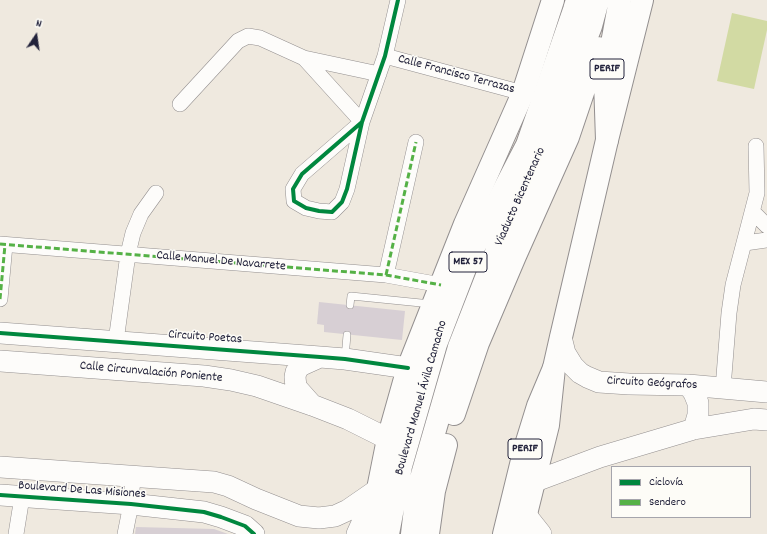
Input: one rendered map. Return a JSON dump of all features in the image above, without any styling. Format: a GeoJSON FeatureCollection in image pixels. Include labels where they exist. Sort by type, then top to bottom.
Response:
{"type":"FeatureCollection","features":[{"type":"Feature","properties":{"kind":"main road","name":"Boulevard Manuel Ávila Camacho"},"geometry":{"type":"LineString","coordinates":[[369,534],[388,439],[408,368],[465,224],[523,92],[553,0]]}},
{"type":"Feature","properties":{"kind":"main road","name":"Boulevard Manuel Ávila Camacho"},"geometry":{"type":"LineString","coordinates":[[388,534],[401,466],[436,344],[472,253],[527,145],[577,0]]}},
{"type":"Feature","properties":{"kind":"main road","name":"Viaducto Bicentenario"},"geometry":{"type":"LineString","coordinates":[[412,534],[417,492],[459,347],[497,250],[544,146],[591,26],[598,0]]}},
{"type":"Feature","properties":{"kind":"main road","name":"MEX 57"},"geometry":{"type":"LineString","coordinates":[[428,534],[434,491],[453,416],[478,343],[568,137],[603,33],[612,0]]}},
{"type":"Feature","properties":{"kind":"main road","name":"PERIF"},"geometry":{"type":"LineString","coordinates":[[607,140],[605,81],[620,0]]}},
{"type":"Feature","properties":{"kind":"main road"},"geometry":{"type":"LineString","coordinates":[[541,534],[523,524],[548,425],[554,368],[561,337],[607,140],[642,0]]}},
{"type":"Feature","properties":{"kind":"main road","name":"Circuito Poetas"},"geometry":{"type":"LineString","coordinates":[[0,333],[320,357],[408,368]]}},
{"type":"Feature","properties":{"kind":"main road","name":"Circuito Geógrafos"},"geometry":{"type":"LineString","coordinates":[[561,337],[565,353],[574,366],[580,373],[599,382],[688,385],[760,392]]}},
{"type":"Feature","properties":{"kind":"main road"},"geometry":{"type":"LineString","coordinates":[[312,405],[296,387],[295,377],[300,366],[320,357]]}},
{"type":"Feature","properties":{"kind":"main road","name":"Calle Circunvalación Poniente"},"geometry":{"type":"LineString","coordinates":[[0,361],[204,376],[231,380],[257,386],[312,405],[348,419],[388,439]]}},
{"type":"Feature","properties":{"kind":"main road","name":"PERIF"},"geometry":{"type":"LineString","coordinates":[[504,534],[527,441],[538,406],[554,368]]}},
{"type":"Feature","properties":{"kind":"main road"},"geometry":{"type":"LineString","coordinates":[[688,385],[694,393],[698,404],[698,415],[694,429]]}},
{"type":"Feature","properties":{"kind":"main road"},"geometry":{"type":"LineString","coordinates":[[760,392],[749,400],[748,405],[751,415],[760,420]]}},
{"type":"Feature","properties":{"kind":"main road"},"geometry":{"type":"LineString","coordinates":[[533,482],[600,456],[694,429],[760,420]]}},
{"type":"Feature","properties":{"kind":"main road","name":"Boulevard De Las Misiones"},"geometry":{"type":"LineString","coordinates":[[0,467],[214,482],[228,486],[299,516],[319,518],[335,516],[348,510],[377,490]]}},
{"type":"Feature","properties":{"kind":"main road"},"geometry":{"type":"LineString","coordinates":[[357,534],[377,490]]}},
{"type":"Feature","properties":{"kind":"main road","name":"Boulevard De Las Misiones"},"geometry":{"type":"LineString","coordinates":[[0,495],[131,504],[204,512],[221,517],[249,530]]}},
{"type":"Feature","properties":{"kind":"main road"},"geometry":{"type":"LineString","coordinates":[[249,530],[256,499]]}},
{"type":"Feature","properties":{"kind":"street"},"geometry":{"type":"LineString","coordinates":[[385,56],[398,0]]}},
{"type":"Feature","properties":{"kind":"street","name":"Calle Francisco Terrazas"},"geometry":{"type":"LineString","coordinates":[[180,104],[238,41],[248,36],[260,38],[304,58],[379,74]]}},
{"type":"Feature","properties":{"kind":"street","name":"Calle Francisco Terrazas"},"geometry":{"type":"LineString","coordinates":[[362,122],[302,174],[293,189],[294,201],[306,208],[326,212],[332,212],[342,202],[347,189],[362,122],[385,56],[523,92]]}},
{"type":"Feature","properties":{"kind":"street","name":"Calle Francisco Terrazas"},"geometry":{"type":"LineString","coordinates":[[304,58],[362,122]]}},
{"type":"Feature","properties":{"kind":"street"},"geometry":{"type":"LineString","coordinates":[[386,275],[416,142]]}},
{"type":"Feature","properties":{"kind":"street"},"geometry":{"type":"LineString","coordinates":[[723,388],[729,313],[734,285],[744,243],[760,190],[756,146]]}},
{"type":"Feature","properties":{"kind":"street"},"geometry":{"type":"LineString","coordinates":[[116,341],[128,254],[133,233],[141,214],[156,193]]}},
{"type":"Feature","properties":{"kind":"street"},"geometry":{"type":"LineString","coordinates":[[753,212],[767,226]]}},
{"type":"Feature","properties":{"kind":"street"},"geometry":{"type":"LineString","coordinates":[[744,243],[767,240]]}},
{"type":"Feature","properties":{"kind":"street"},"geometry":{"type":"LineString","coordinates":[[0,299],[3,245]]}},
{"type":"Feature","properties":{"kind":"street","name":"Calle Manuel De Navarrete"},"geometry":{"type":"LineString","coordinates":[[3,245],[386,275],[437,295]]}},
{"type":"Feature","properties":{"kind":"street"},"geometry":{"type":"LineString","coordinates":[[125,534],[131,504],[133,476]]}},
{"type":"Feature","properties":{"kind":"street"},"geometry":{"type":"LineString","coordinates":[[16,534],[22,497]]}},
{"type":"Feature","properties":{"kind":"lane"},"geometry":{"type":"LineString","coordinates":[[350,305],[351,296],[437,295]]}},
{"type":"Feature","properties":{"kind":"lane"},"geometry":{"type":"LineString","coordinates":[[345,360],[347,334]]}},
{"type":"Feature","properties":{"kind":"green space"},"geometry":{"type":"Polygon","coordinates":[[[732,13],[767,21],[767,30],[754,89],[717,81],[732,13]]]}},
{"type":"Feature","properties":{"kind":"building"},"geometry":{"type":"Polygon","coordinates":[[[319,302],[405,311],[402,340],[324,332],[324,325],[317,324],[319,302]]]}},
{"type":"Feature","properties":{"kind":"building"},"geometry":{"type":"Polygon","coordinates":[[[136,527],[214,529],[228,534],[135,534],[136,527]]]}},
{"type":"Feature","properties":{"kind":"marked path"},"geometry":{"type":"LineString","coordinates":[[386,275],[416,142]]}},
{"type":"Feature","properties":{"kind":"marked path"},"geometry":{"type":"LineString","coordinates":[[0,244],[386,275],[441,285]]}},
{"type":"Feature","properties":{"kind":"marked path"},"geometry":{"type":"LineString","coordinates":[[0,299],[5,245]]}},
{"type":"Feature","properties":{"kind":"cycle path"},"geometry":{"type":"LineString","coordinates":[[362,122],[302,174],[293,189],[294,201],[306,208],[332,212],[342,202],[347,189],[362,122],[385,56],[398,0]]}},
{"type":"Feature","properties":{"kind":"cycle path"},"geometry":{"type":"LineString","coordinates":[[0,333],[345,359],[408,368]]}},
{"type":"Feature","properties":{"kind":"cycle path"},"geometry":{"type":"LineString","coordinates":[[0,495],[131,504],[204,512],[245,526],[254,534]]}}]}
